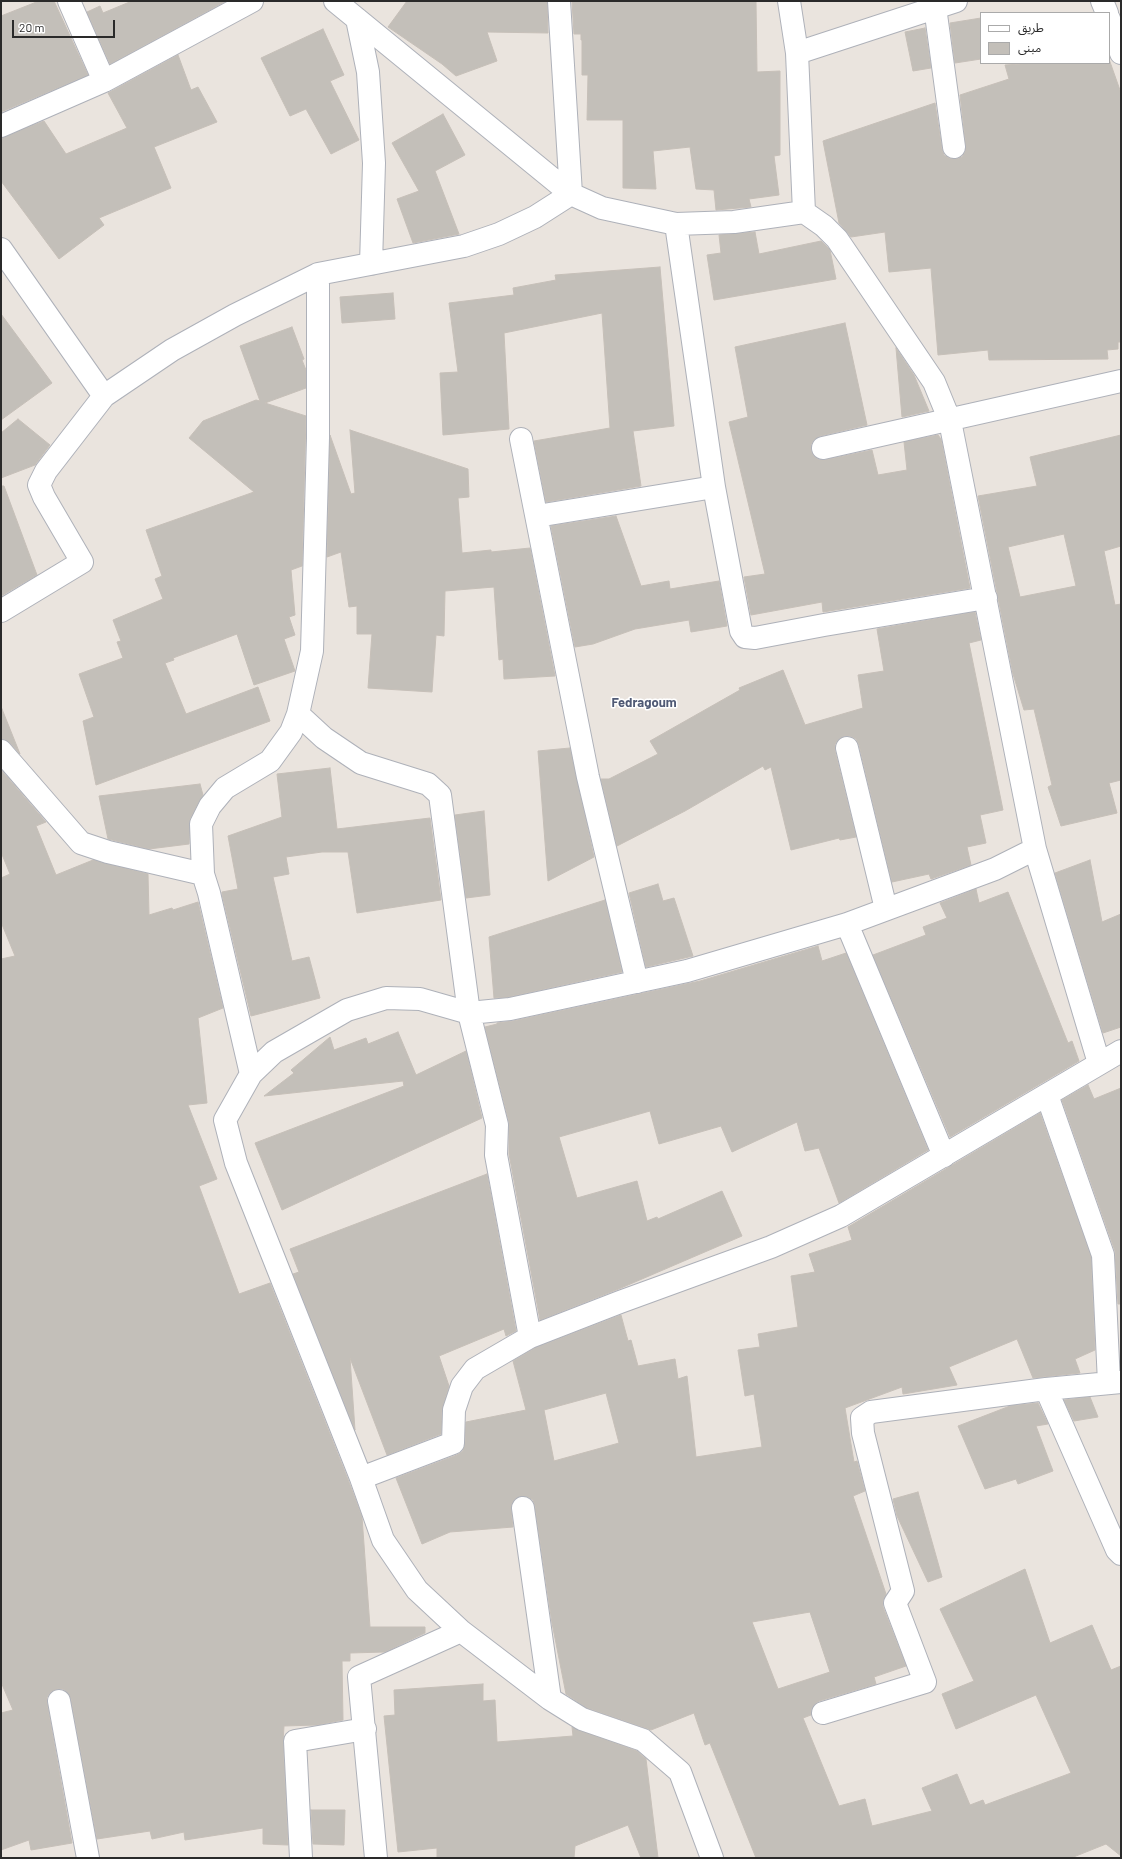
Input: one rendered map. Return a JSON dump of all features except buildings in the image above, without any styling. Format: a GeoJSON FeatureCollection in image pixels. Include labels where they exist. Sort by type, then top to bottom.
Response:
{"type":"FeatureCollection","features":[{"type":"Feature","properties":{"kind":"street"},"geometry":{"type":"LineString","coordinates":[[69,1],[104,81]]}},
{"type":"Feature","properties":{"kind":"street"},"geometry":{"type":"LineString","coordinates":[[1,126],[104,81],[252,1]]}},
{"type":"Feature","properties":{"kind":"street"},"geometry":{"type":"LineString","coordinates":[[335,1],[571,194],[602,208],[676,224],[734,222],[804,212],[824,226],[837,239],[934,382],[950,421],[1035,849],[1099,1063]]}},
{"type":"Feature","properties":{"kind":"street"},"geometry":{"type":"LineString","coordinates":[[559,1],[571,194]]}},
{"type":"Feature","properties":{"kind":"street"},"geometry":{"type":"LineString","coordinates":[[789,1],[796,54],[804,212]]}},
{"type":"Feature","properties":{"kind":"street"},"geometry":{"type":"LineString","coordinates":[[1102,1],[1107,12]]}},
{"type":"Feature","properties":{"kind":"street"},"geometry":{"type":"LineString","coordinates":[[796,54],[948,3],[954,147]]}},
{"type":"Feature","properties":{"kind":"street"},"geometry":{"type":"LineString","coordinates":[[357,19],[368,72],[374,163],[371,264]]}},
{"type":"Feature","properties":{"kind":"street"},"geometry":{"type":"LineString","coordinates":[[1110,22],[1121,53]]}},
{"type":"Feature","properties":{"kind":"street"},"geometry":{"type":"LineString","coordinates":[[1,611],[82,562],[44,497],[39,484],[46,471],[104,396],[172,350],[235,315],[318,274],[464,246],[499,234],[535,217],[571,194]]}},
{"type":"Feature","properties":{"kind":"street"},"geometry":{"type":"LineString","coordinates":[[676,224],[714,487],[741,630],[745,637],[755,638],[824,624],[986,598]]}},
{"type":"Feature","properties":{"kind":"street"},"geometry":{"type":"LineString","coordinates":[[1,249],[104,396]]}},
{"type":"Feature","properties":{"kind":"street"},"geometry":{"type":"LineString","coordinates":[[251,1074],[209,893],[203,874],[201,824],[210,806],[225,788],[270,761],[291,732],[298,714],[312,652],[318,438],[318,274]]}},
{"type":"Feature","properties":{"kind":"street"},"geometry":{"type":"LineString","coordinates":[[823,448],[950,421],[1121,381]]}},
{"type":"Feature","properties":{"kind":"street"},"geometry":{"type":"LineString","coordinates":[[521,439],[588,777],[638,982]]}},
{"type":"Feature","properties":{"kind":"street"},"geometry":{"type":"LineString","coordinates":[[537,516],[714,487]]}},
{"type":"Feature","properties":{"kind":"street"},"geometry":{"type":"LineString","coordinates":[[298,714],[324,738],[361,763],[428,784],[440,795],[469,1013],[496,1125],[496,1156],[530,1337]]}},
{"type":"Feature","properties":{"kind":"street"},"geometry":{"type":"LineString","coordinates":[[847,748],[886,909]]}},
{"type":"Feature","properties":{"kind":"street"},"geometry":{"type":"LineString","coordinates":[[1,751],[81,843],[108,852],[203,874]]}},
{"type":"Feature","properties":{"kind":"street"},"geometry":{"type":"LineString","coordinates":[[712,1858],[680,1772],[643,1740],[582,1719],[550,1699],[461,1631],[417,1590],[383,1540],[361,1478],[236,1163],[225,1120],[251,1074],[274,1052],[347,1010],[386,998],[420,999],[469,1013],[510,1009],[687,971],[847,924],[995,869],[1035,849]]}},
{"type":"Feature","properties":{"kind":"street"},"geometry":{"type":"LineString","coordinates":[[847,924],[944,1156]]}},
{"type":"Feature","properties":{"kind":"street"},"geometry":{"type":"LineString","coordinates":[[361,1478],[453,1443],[454,1410],[462,1386],[475,1369],[530,1337],[620,1302],[771,1247],[841,1216],[1121,1051]]}},
{"type":"Feature","properties":{"kind":"street"},"geometry":{"type":"LineString","coordinates":[[823,1713],[925,1682],[895,1603],[903,1591],[863,1432],[862,1418],[871,1412],[1046,1389],[1115,1382],[1103,1255],[1047,1095]]}},
{"type":"Feature","properties":{"kind":"street"},"geometry":{"type":"LineString","coordinates":[[1046,1389],[1117,1550],[1121,1554]]}},
{"type":"Feature","properties":{"kind":"street"},"geometry":{"type":"LineString","coordinates":[[523,1508],[550,1699]]}},
{"type":"Feature","properties":{"kind":"street"},"geometry":{"type":"LineString","coordinates":[[376,1858],[359,1677],[461,1631]]}},
{"type":"Feature","properties":{"kind":"street"},"geometry":{"type":"LineString","coordinates":[[59,1701],[88,1858]]}},
{"type":"Feature","properties":{"kind":"street"},"geometry":{"type":"LineString","coordinates":[[301,1858],[295,1741],[365,1729]]}},
{"type":"Feature","properties":{"kind":"district","name":"Fedragoum"},"geometry":{"type":"Point","coordinates":[644,703]}}]}
